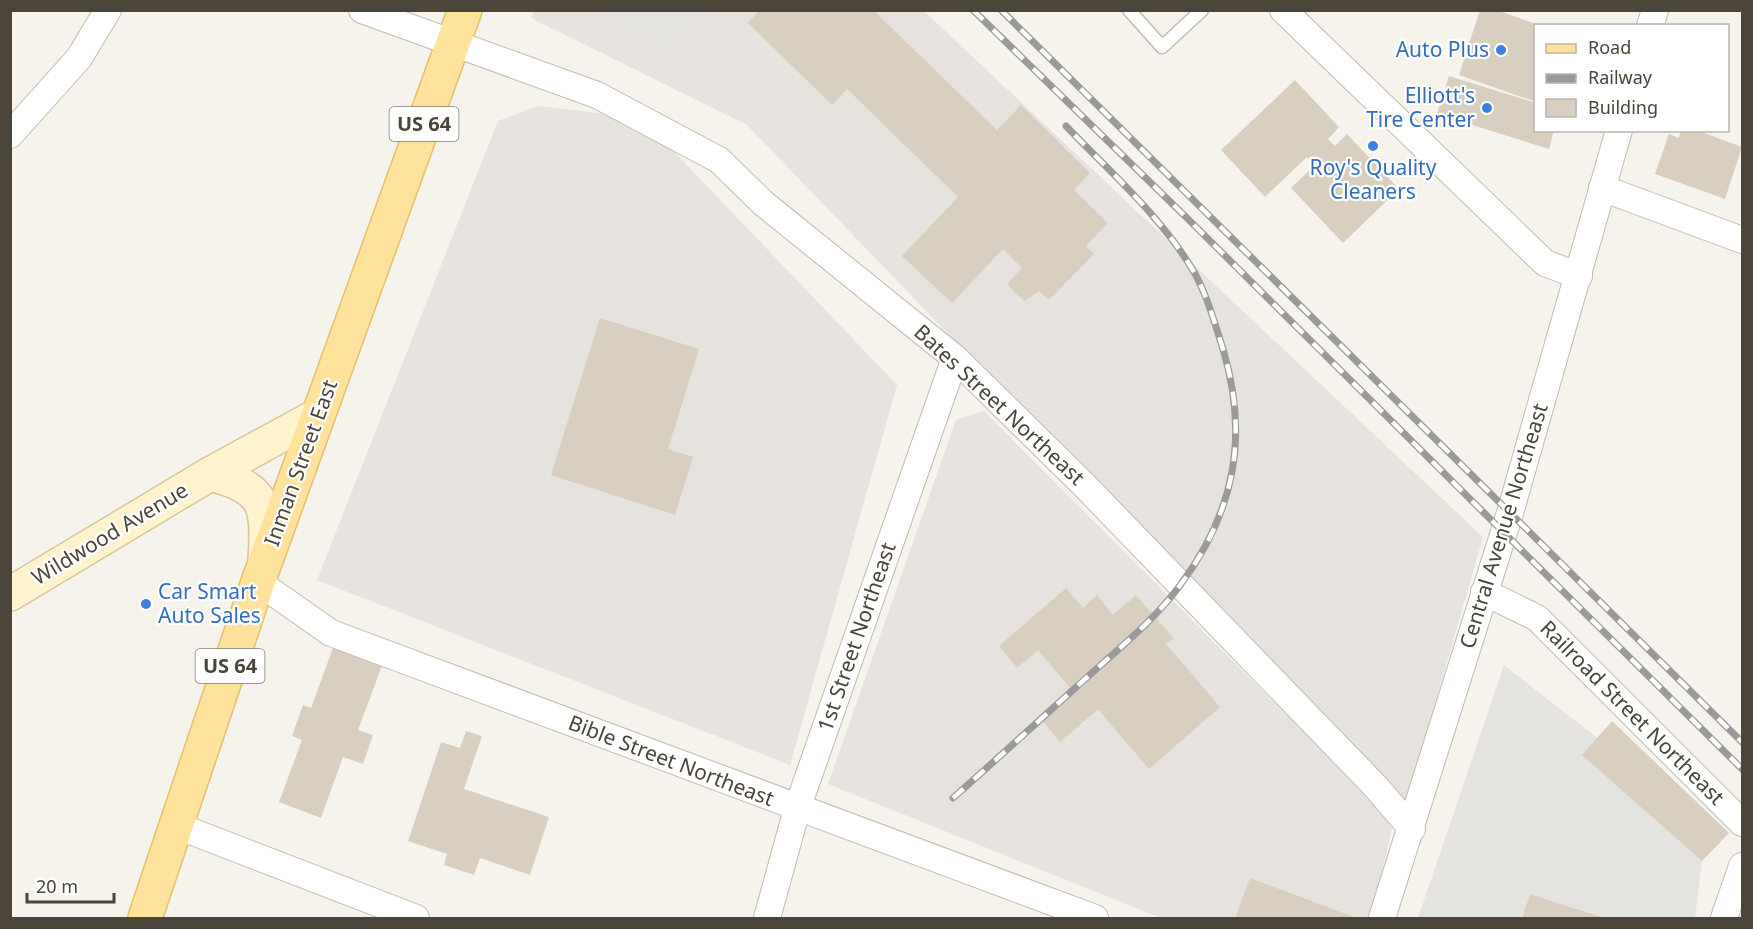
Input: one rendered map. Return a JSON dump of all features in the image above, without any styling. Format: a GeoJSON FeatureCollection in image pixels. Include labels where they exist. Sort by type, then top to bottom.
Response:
{"type":"FeatureCollection","features":[{"type":"Feature","properties":{"kind":"main road","name":"Inman Street East"},"geometry":{"type":"LineString","coordinates":[[145,918],[262,572],[465,10]]}},
{"type":"Feature","properties":{"kind":"main road","name":"Wildwood Avenue"},"geometry":{"type":"LineString","coordinates":[[10,594],[210,474],[318,415]]}},
{"type":"Feature","properties":{"kind":"main road","name":"Wildwood Avenue"},"geometry":{"type":"LineString","coordinates":[[210,474],[233,480],[256,495],[268,521],[262,572]]}},
{"type":"Feature","properties":{"kind":"street"},"geometry":{"type":"LineString","coordinates":[[10,135],[79,58],[108,10]]}},
{"type":"Feature","properties":{"kind":"street","name":"Bates Street Northeast"},"geometry":{"type":"LineString","coordinates":[[362,10],[597,95],[719,160],[763,203],[955,358],[1117,519],[1376,787],[1412,830]]}},
{"type":"Feature","properties":{"kind":"street"},"geometry":{"type":"LineString","coordinates":[[1283,10],[1545,263],[1579,276]]}},
{"type":"Feature","properties":{"kind":"street","name":"Central Avenue Northeast"},"geometry":{"type":"LineString","coordinates":[[1382,918],[1412,830],[1579,276],[1617,132]]}},
{"type":"Feature","properties":{"kind":"street"},"geometry":{"type":"LineString","coordinates":[[1602,188],[1743,240]]}},
{"type":"Feature","properties":{"kind":"street","name":"1st Street Northeast"},"geometry":{"type":"LineString","coordinates":[[767,918],[797,809],[955,358]]}},
{"type":"Feature","properties":{"kind":"street","name":"Bible Street Northeast"},"geometry":{"type":"LineString","coordinates":[[262,572],[331,633],[797,809],[1095,918]]}},
{"type":"Feature","properties":{"kind":"street","name":"Railroad Street Northeast"},"geometry":{"type":"LineString","coordinates":[[1484,592],[1538,618],[1743,823]]}},
{"type":"Feature","properties":{"kind":"street"},"geometry":{"type":"LineString","coordinates":[[175,825],[416,918]]}},
{"type":"Feature","properties":{"kind":"street"},"geometry":{"type":"LineString","coordinates":[[1724,918],[1743,866]]}},
{"type":"Feature","properties":{"kind":"lane"},"geometry":{"type":"LineString","coordinates":[[1129,10],[1162,47],[1203,10]]}},
{"type":"Feature","properties":{"kind":"shaded area"},"geometry":{"type":"Polygon","coordinates":[[[534,10],[924,11],[1483,537],[1405,808],[747,125],[531,18],[534,10]]]}},
{"type":"Feature","properties":{"kind":"shaded area"},"geometry":{"type":"Polygon","coordinates":[[[590,11],[712,11],[674,52],[590,11]]]}},
{"type":"Feature","properties":{"kind":"shaded area"},"geometry":{"type":"Polygon","coordinates":[[[538,106],[642,118],[897,385],[790,765],[317,580],[498,121],[538,106]]]}},
{"type":"Feature","properties":{"kind":"shaded area"},"geometry":{"type":"Polygon","coordinates":[[[984,411],[1393,822],[1372,918],[1161,918],[828,784],[956,420],[984,411]]]}},
{"type":"Feature","properties":{"kind":"shaded area"},"geometry":{"type":"Polygon","coordinates":[[[1504,665],[1600,740],[1583,755],[1702,861],[1695,918],[1607,918],[1530,894],[1522,918],[1418,918],[1504,665]]]}},
{"type":"Feature","properties":{"kind":"building"},"geometry":{"type":"Polygon","coordinates":[[[759,10],[873,10],[997,130],[1021,105],[1090,173],[1074,190],[1108,223],[1086,246],[1094,254],[1049,300],[1039,291],[1024,301],[1007,284],[1022,268],[1003,249],[952,303],[902,256],[958,197],[847,89],[832,105],[748,23],[759,10]]]}},
{"type":"Feature","properties":{"kind":"building","name":"Auto Plus"},"geometry":{"type":"Polygon","coordinates":[[[1480,10],[1496,10],[1536,24],[1534,24],[1534,101],[1459,75],[1480,10]]]}},
{"type":"Feature","properties":{"kind":"building","name":"Elliott's Tire Center"},"geometry":{"type":"Polygon","coordinates":[[[1449,76],[1534,102],[1534,132],[1553,132],[1549,149],[1437,114],[1449,76]]]}},
{"type":"Feature","properties":{"kind":"building"},"geometry":{"type":"Polygon","coordinates":[[[1295,80],[1339,127],[1328,139],[1335,146],[1347,134],[1399,189],[1343,243],[1291,188],[1314,166],[1307,157],[1265,197],[1221,150],[1295,80]]]}},
{"type":"Feature","properties":{"kind":"building"},"geometry":{"type":"Polygon","coordinates":[[[1680,132],[1701,132],[1742,147],[1725,199],[1655,174],[1669,134],[1679,138],[1680,132]]]}},
{"type":"Feature","properties":{"kind":"building"},"geometry":{"type":"Polygon","coordinates":[[[600,318],[699,349],[668,449],[693,457],[675,515],[551,475],[600,318]]]}},
{"type":"Feature","properties":{"kind":"building"},"geometry":{"type":"Polygon","coordinates":[[[1066,588],[1083,608],[1097,595],[1113,615],[1136,595],[1174,639],[1165,643],[1220,707],[1149,769],[1098,709],[1060,742],[1039,717],[1071,689],[1038,650],[1017,668],[999,646],[1066,588]]]}},
{"type":"Feature","properties":{"kind":"building"},"geometry":{"type":"Polygon","coordinates":[[[334,645],[383,663],[358,730],[373,735],[363,764],[343,757],[321,818],[279,802],[302,740],[292,736],[303,705],[311,708],[334,645]]]}},
{"type":"Feature","properties":{"kind":"building"},"geometry":{"type":"Polygon","coordinates":[[[1612,721],[1729,833],[1702,861],[1582,755],[1612,721]]]}},
{"type":"Feature","properties":{"kind":"building"},"geometry":{"type":"Polygon","coordinates":[[[466,731],[482,736],[464,789],[549,817],[530,875],[480,858],[474,875],[444,865],[447,854],[408,841],[441,742],[460,748],[466,731]]]}},
{"type":"Feature","properties":{"kind":"building"},"geometry":{"type":"Polygon","coordinates":[[[1250,878],[1357,918],[1235,918],[1250,878]]]}},
{"type":"Feature","properties":{"kind":"building"},"geometry":{"type":"Polygon","coordinates":[[[1530,894],[1605,918],[1522,918],[1530,894]]]}},
{"type":"Feature","properties":{"kind":"railway"},"geometry":{"type":"LineString","coordinates":[[973,10],[1189,220],[1742,769]]}},
{"type":"Feature","properties":{"kind":"railway"},"geometry":{"type":"LineString","coordinates":[[1001,10],[1742,742]]}},
{"type":"Feature","properties":{"kind":"railway"},"geometry":{"type":"LineString","coordinates":[[953,798],[1160,610],[1181,584],[1214,529],[1225,501],[1232,472],[1235,412],[1231,381],[1214,320],[1199,281],[1167,232],[1066,126]]}},
{"type":"Feature","properties":{"kind":"place","name":"Auto Plus"},"geometry":{"type":"Point","coordinates":[1501,50]}},
{"type":"Feature","properties":{"kind":"place","name":"Elliott's Tire Center"},"geometry":{"type":"Point","coordinates":[1487,108]}},
{"type":"Feature","properties":{"kind":"place","name":"Roy's Quality Cleaners"},"geometry":{"type":"Point","coordinates":[1373,146]}},
{"type":"Feature","properties":{"kind":"place","name":"Car Smart Auto Sales"},"geometry":{"type":"Point","coordinates":[146,604]}}]}
